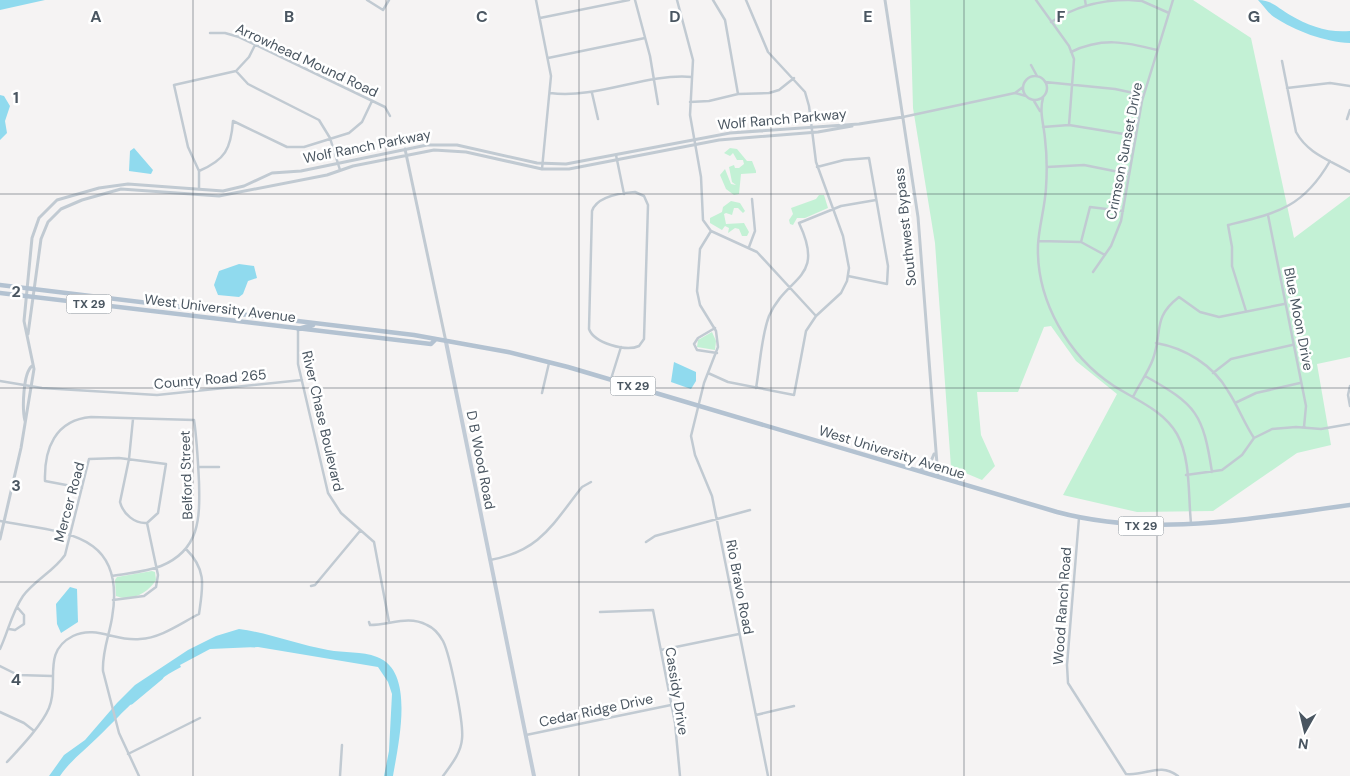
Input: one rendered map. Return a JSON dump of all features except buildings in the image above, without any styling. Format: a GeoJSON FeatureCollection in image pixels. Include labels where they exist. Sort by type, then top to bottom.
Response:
{"type":"FeatureCollection","features":[{"type":"Feature","properties":{"kind":"main road","name":"West University Avenue"},"geometry":{"type":"LineString","coordinates":[[0,285],[414,335],[549,361],[1079,518],[1146,526],[1191,524],[1350,505]]}},
{"type":"Feature","properties":{"kind":"main road","name":"West University Avenue"},"geometry":{"type":"LineString","coordinates":[[0,292],[431,344],[435,340]]}},
{"type":"Feature","properties":{"kind":"main road"},"geometry":{"type":"LineString","coordinates":[[256,323],[271,322],[278,319]]}},
{"type":"Feature","properties":{"kind":"main road"},"geometry":{"type":"LineString","coordinates":[[298,329],[301,326],[322,324]]}},
{"type":"Feature","properties":{"kind":"main road","name":"D B Wood Road"},"geometry":{"type":"LineString","coordinates":[[446,342],[534,776]]}},
{"type":"Feature","properties":{"kind":"street"},"geometry":{"type":"LineString","coordinates":[[368,0],[383,10],[389,0]]}},
{"type":"Feature","properties":{"kind":"street"},"geometry":{"type":"LineString","coordinates":[[536,0],[551,73],[542,169]]}},
{"type":"Feature","properties":{"kind":"street"},"geometry":{"type":"LineString","coordinates":[[540,18],[629,0]]}},
{"type":"Feature","properties":{"kind":"street"},"geometry":{"type":"LineString","coordinates":[[635,0],[654,78],[658,104]]}},
{"type":"Feature","properties":{"kind":"street"},"geometry":{"type":"LineString","coordinates":[[677,0],[692,56],[690,102],[702,183],[701,213],[705,223],[711,231],[749,246],[762,257],[816,316]]}},
{"type":"Feature","properties":{"kind":"street"},"geometry":{"type":"LineString","coordinates":[[713,0],[725,20],[738,94]]}},
{"type":"Feature","properties":{"kind":"street"},"geometry":{"type":"LineString","coordinates":[[708,373],[728,382],[794,395],[804,335],[816,316],[841,293],[848,276],[844,236],[817,167],[807,97],[794,78],[768,52],[746,0]]}},
{"type":"Feature","properties":{"kind":"street","name":"Southwest Bypass"},"geometry":{"type":"LineString","coordinates":[[885,0],[918,218],[938,477]]}},
{"type":"Feature","properties":{"kind":"street"},"geometry":{"type":"LineString","coordinates":[[1036,0],[1074,59],[1069,125]]}},
{"type":"Feature","properties":{"kind":"street"},"geometry":{"type":"LineString","coordinates":[[1085,0],[1086,6]]}},
{"type":"Feature","properties":{"kind":"street"},"geometry":{"type":"LineString","coordinates":[[1051,22],[1086,6],[1112,0],[1142,1],[1169,13]]}},
{"type":"Feature","properties":{"kind":"street","name":"Crimson Sunset Drive"},"geometry":{"type":"LineString","coordinates":[[1093,272],[1116,235],[1123,212],[1143,95],[1174,0]]}},
{"type":"Feature","properties":{"kind":"street","name":"Arrowhead Mound Road"},"geometry":{"type":"LineString","coordinates":[[210,33],[232,34],[385,107],[390,116]]}},
{"type":"Feature","properties":{"kind":"street"},"geometry":{"type":"LineString","coordinates":[[548,58],[645,38]]}},
{"type":"Feature","properties":{"kind":"street"},"geometry":{"type":"LineString","coordinates":[[1071,52],[1111,41],[1127,42],[1158,50]]}},
{"type":"Feature","properties":{"kind":"street"},"geometry":{"type":"LineString","coordinates":[[199,193],[199,171],[188,147],[174,85],[236,71],[249,57],[255,45]]}},
{"type":"Feature","properties":{"kind":"street"},"geometry":{"type":"LineString","coordinates":[[1282,61],[1296,132],[1300,139],[1312,151],[1350,172]]}},
{"type":"Feature","properties":{"kind":"street"},"geometry":{"type":"LineString","coordinates":[[1031,65],[1038,77],[1056,85],[1072,84],[1124,90],[1143,95]]}},
{"type":"Feature","properties":{"kind":"street"},"geometry":{"type":"LineString","coordinates":[[1032,69],[1023,87],[1026,96],[1034,100],[1041,112]]}},
{"type":"Feature","properties":{"kind":"street"},"geometry":{"type":"LineString","coordinates":[[236,71],[248,84],[314,116],[324,125],[340,170]]}},
{"type":"Feature","properties":{"kind":"street"},"geometry":{"type":"LineString","coordinates":[[550,93],[574,95],[592,93],[654,78],[670,76],[692,77]]}},
{"type":"Feature","properties":{"kind":"street"},"geometry":{"type":"LineString","coordinates":[[1029,78],[1038,77]]}},
{"type":"Feature","properties":{"kind":"street"},"geometry":{"type":"LineString","coordinates":[[690,102],[709,101],[738,94],[774,92],[794,78]]}},
{"type":"Feature","properties":{"kind":"street"},"geometry":{"type":"LineString","coordinates":[[1046,82],[1047,92]]}},
{"type":"Feature","properties":{"kind":"street"},"geometry":{"type":"LineString","coordinates":[[1287,88],[1330,83],[1350,86]]}},
{"type":"Feature","properties":{"kind":"street"},"geometry":{"type":"LineString","coordinates":[[1056,85],[1043,98],[1041,112],[1046,188],[1039,241],[1039,264],[1048,300],[1067,340],[1096,372],[1159,414],[1173,428],[1183,448],[1191,524]]}},
{"type":"Feature","properties":{"kind":"street","name":"Wolf Ranch Parkway"},"geometry":{"type":"LineString","coordinates":[[0,539],[2,521],[21,448],[34,369],[24,321],[25,296],[35,225],[50,205],[63,198],[99,188],[132,184],[222,196],[428,150],[455,150],[542,169],[569,170],[695,144],[741,137],[812,132],[903,117],[1015,93],[1023,87]]}},
{"type":"Feature","properties":{"kind":"street"},"geometry":{"type":"LineString","coordinates":[[592,93],[598,119]]}},
{"type":"Feature","properties":{"kind":"street","name":"Wolf Ranch Parkway"},"geometry":{"type":"LineString","coordinates":[[1015,93],[1026,96]]}},
{"type":"Feature","properties":{"kind":"street"},"geometry":{"type":"LineString","coordinates":[[1034,100],[1043,98]]}},
{"type":"Feature","properties":{"kind":"street"},"geometry":{"type":"LineString","coordinates":[[199,171],[213,165],[228,149],[233,121],[287,147],[304,147],[356,128],[362,122],[372,101]]}},
{"type":"Feature","properties":{"kind":"street"},"geometry":{"type":"LineString","coordinates":[[1347,119],[1350,110]]}},
{"type":"Feature","properties":{"kind":"street","name":"Wolf Ranch Parkway"},"geometry":{"type":"LineString","coordinates":[[27,337],[44,228],[55,214],[69,205],[101,194],[130,189],[199,193],[223,191],[244,186],[272,173],[301,171],[427,144],[456,145],[542,163],[575,163],[694,139],[746,131],[859,124]]}},
{"type":"Feature","properties":{"kind":"street"},"geometry":{"type":"LineString","coordinates":[[1043,127],[1069,125],[1136,136]]}},
{"type":"Feature","properties":{"kind":"street","name":"D B Wood Road"},"geometry":{"type":"LineString","coordinates":[[405,149],[446,342]]}},
{"type":"Feature","properties":{"kind":"street"},"geometry":{"type":"LineString","coordinates":[[616,155],[624,194]]}},
{"type":"Feature","properties":{"kind":"street"},"geometry":{"type":"LineString","coordinates":[[817,167],[844,160],[870,158],[888,266],[887,284],[848,276]]}},
{"type":"Feature","properties":{"kind":"street"},"geometry":{"type":"LineString","coordinates":[[1246,311],[1232,266],[1232,247],[1228,225],[1268,215],[1288,206],[1312,189],[1330,161]]}},
{"type":"Feature","properties":{"kind":"street"},"geometry":{"type":"LineString","coordinates":[[1046,167],[1084,165],[1130,174]]}},
{"type":"Feature","properties":{"kind":"street"},"geometry":{"type":"LineString","coordinates":[[99,188],[101,194]]}},
{"type":"Feature","properties":{"kind":"street"},"geometry":{"type":"LineString","coordinates":[[635,192],[641,194],[646,199],[648,206],[644,339],[636,348],[621,346],[594,337],[589,326],[592,211],[595,204],[601,199],[635,192]]}},
{"type":"Feature","properties":{"kind":"street"},"geometry":{"type":"LineString","coordinates":[[749,246],[755,231],[752,198]]}},
{"type":"Feature","properties":{"kind":"street"},"geometry":{"type":"LineString","coordinates":[[756,388],[768,318],[778,300],[801,277],[808,261],[807,242],[799,223],[833,210],[876,200]]}},
{"type":"Feature","properties":{"kind":"street"},"geometry":{"type":"LineString","coordinates":[[1081,242],[1090,207],[1123,212]]}},
{"type":"Feature","properties":{"kind":"street","name":"Blue Moon Drive"},"geometry":{"type":"LineString","coordinates":[[1268,215],[1282,280],[1284,304],[1306,406],[1304,427]]}},
{"type":"Feature","properties":{"kind":"street"},"geometry":{"type":"LineString","coordinates":[[711,231],[700,250],[697,291],[700,305],[715,328],[718,339],[717,353],[697,350],[694,344],[698,338],[715,328]]}},
{"type":"Feature","properties":{"kind":"street"},"geometry":{"type":"LineString","coordinates":[[1039,241],[1081,242],[1105,255]]}},
{"type":"Feature","properties":{"kind":"street"},"geometry":{"type":"LineString","coordinates":[[31,249],[40,250]]}},
{"type":"Feature","properties":{"kind":"street"},"geometry":{"type":"LineString","coordinates":[[1133,398],[1154,357],[1161,317],[1169,305],[1179,297],[1208,316],[1219,317],[1284,304]]}},
{"type":"Feature","properties":{"kind":"street","name":"River Chase Boulevard"},"geometry":{"type":"LineString","coordinates":[[298,329],[296,351],[328,493],[335,506],[360,532],[372,540],[379,564],[389,622]]}},
{"type":"Feature","properties":{"kind":"street"},"geometry":{"type":"LineString","coordinates":[[1156,343],[1175,346],[1188,352],[1213,373],[1227,389],[1254,438]]}},
{"type":"Feature","properties":{"kind":"street"},"geometry":{"type":"LineString","coordinates":[[1213,373],[1231,359],[1293,345]]}},
{"type":"Feature","properties":{"kind":"street"},"geometry":{"type":"LineString","coordinates":[[611,379],[621,346]]}},
{"type":"Feature","properties":{"kind":"street","name":"Rio Bravo Road"},"geometry":{"type":"LineString","coordinates":[[717,353],[708,373],[698,405],[693,426],[692,444],[710,489],[768,776]]}},
{"type":"Feature","properties":{"kind":"street"},"geometry":{"type":"LineString","coordinates":[[542,393],[549,361]]}},
{"type":"Feature","properties":{"kind":"street","name":"Wolf Ranch Parkway"},"geometry":{"type":"LineString","coordinates":[[25,422],[23,406],[28,369],[32,366]]}},
{"type":"Feature","properties":{"kind":"street"},"geometry":{"type":"LineString","coordinates":[[1145,376],[1179,395],[1194,411],[1203,428],[1212,472]]}},
{"type":"Feature","properties":{"kind":"street","name":"County Road 265"},"geometry":{"type":"LineString","coordinates":[[0,381],[90,392],[167,394],[302,380]]}},
{"type":"Feature","properties":{"kind":"street"},"geometry":{"type":"LineString","coordinates":[[1235,403],[1256,393],[1301,382]]}},
{"type":"Feature","properties":{"kind":"street"},"geometry":{"type":"LineString","coordinates":[[1350,386],[1348,395],[1350,406]]}},
{"type":"Feature","properties":{"kind":"street","name":"Belford Street"},"geometry":{"type":"LineString","coordinates":[[82,488],[45,481],[50,444],[59,430],[66,424],[74,420],[91,417],[194,420],[198,467],[199,522],[186,548],[172,560],[157,568],[112,576]]}},
{"type":"Feature","properties":{"kind":"street"},"geometry":{"type":"LineString","coordinates":[[113,600],[144,596],[153,591],[158,581],[147,523],[136,522],[122,508],[120,500],[129,459],[133,419]]}},
{"type":"Feature","properties":{"kind":"street"},"geometry":{"type":"LineString","coordinates":[[1186,475],[1212,472],[1232,464],[1254,438],[1278,428],[1304,427],[1321,429],[1350,424]]}},
{"type":"Feature","properties":{"kind":"street"},"geometry":{"type":"LineString","coordinates":[[916,471],[926,468],[935,454]]}},
{"type":"Feature","properties":{"kind":"street","name":"Mercer Road"},"geometry":{"type":"LineString","coordinates":[[0,649],[17,607],[30,588],[58,565],[68,549],[90,459],[112,457],[166,464],[158,513],[147,523]]}},
{"type":"Feature","properties":{"kind":"street"},"geometry":{"type":"LineString","coordinates":[[198,467],[219,467]]}},
{"type":"Feature","properties":{"kind":"street"},"geometry":{"type":"LineString","coordinates":[[490,560],[516,554],[535,543],[582,487],[591,482]]}},
{"type":"Feature","properties":{"kind":"street"},"geometry":{"type":"LineString","coordinates":[[646,542],[655,536],[750,510]]}},
{"type":"Feature","properties":{"kind":"street","name":"Wood Ranch Road"},"geometry":{"type":"LineString","coordinates":[[1079,518],[1067,665],[1068,683],[1126,774],[1133,776],[1163,769],[1170,770],[1178,776]]}},
{"type":"Feature","properties":{"kind":"street"},"geometry":{"type":"LineString","coordinates":[[2,521],[71,534],[84,539],[99,550],[109,566],[112,576],[113,600],[102,662],[117,727],[139,776]]}},
{"type":"Feature","properties":{"kind":"street"},"geometry":{"type":"LineString","coordinates":[[311,586],[315,585],[360,532]]}},
{"type":"Feature","properties":{"kind":"street"},"geometry":{"type":"LineString","coordinates":[[7,762],[50,707],[55,655],[68,639],[82,633],[108,634],[126,639],[142,639],[156,636],[199,614],[201,570],[198,560],[186,548]]}},
{"type":"Feature","properties":{"kind":"street","name":"Mercer Road"},"geometry":{"type":"LineString","coordinates":[[9,629],[15,630],[24,624],[24,615],[17,607]]}},
{"type":"Feature","properties":{"kind":"street","name":"Cassidy Drive"},"geometry":{"type":"LineString","coordinates":[[600,612],[653,610],[676,728],[680,776]]}},
{"type":"Feature","properties":{"kind":"street"},"geometry":{"type":"LineString","coordinates":[[369,622],[370,625],[408,620],[422,623],[436,632],[445,646],[463,732],[460,751],[443,776]]}},
{"type":"Feature","properties":{"kind":"street"},"geometry":{"type":"LineString","coordinates":[[661,650],[739,634]]}},
{"type":"Feature","properties":{"kind":"street"},"geometry":{"type":"LineString","coordinates":[[0,666],[18,675],[52,676]]}},
{"type":"Feature","properties":{"kind":"street","name":"Cedar Ridge Drive"},"geometry":{"type":"LineString","coordinates":[[526,735],[671,705]]}},
{"type":"Feature","properties":{"kind":"street"},"geometry":{"type":"LineString","coordinates":[[756,715],[794,706]]}},
{"type":"Feature","properties":{"kind":"street"},"geometry":{"type":"LineString","coordinates":[[0,712],[24,722],[33,730]]}},
{"type":"Feature","properties":{"kind":"street"},"geometry":{"type":"LineString","coordinates":[[128,754],[200,718]]}},
{"type":"Feature","properties":{"kind":"street"},"geometry":{"type":"LineString","coordinates":[[340,776],[342,745]]}},
{"type":"Feature","properties":{"kind":"green space"},"geometry":{"type":"Polygon","coordinates":[[[910,0],[1193,0],[1251,38],[1294,238],[1350,196],[1350,357],[1317,364],[1331,445],[1297,453],[1213,511],[1137,512],[1063,495],[1117,394],[1076,361],[1051,326],[1044,327],[1018,392],[977,392],[981,435],[995,466],[982,480],[951,467],[935,243],[913,108],[910,0]]]}},
{"type":"Feature","properties":{"kind":"green space"},"geometry":{"type":"Polygon","coordinates":[[[730,148],[737,149],[747,161],[752,161],[756,171],[756,173],[741,174],[739,194],[734,195],[726,189],[720,175],[725,169],[731,184],[736,185],[732,182],[729,167],[734,165],[735,168],[739,168],[744,164],[743,160],[737,160],[733,153],[730,156],[724,153],[730,148]]]}},
{"type":"Feature","properties":{"kind":"green space"},"geometry":{"type":"Polygon","coordinates":[[[819,195],[824,195],[828,208],[805,218],[797,218],[793,225],[790,224],[789,220],[793,214],[791,208],[816,199],[819,195]]]}},
{"type":"Feature","properties":{"kind":"green space"},"geometry":{"type":"Polygon","coordinates":[[[731,201],[740,203],[745,211],[743,213],[738,208],[734,208],[732,215],[724,214],[726,224],[744,223],[749,232],[747,236],[742,236],[739,229],[735,228],[728,233],[729,228],[725,226],[722,230],[710,223],[710,218],[722,212],[723,207],[731,201]]]}},
{"type":"Feature","properties":{"kind":"green space"},"geometry":{"type":"Polygon","coordinates":[[[712,332],[716,341],[715,350],[697,347],[698,340],[712,332]]]}},
{"type":"Feature","properties":{"kind":"green space"},"geometry":{"type":"Polygon","coordinates":[[[155,572],[156,580],[144,592],[127,598],[116,596],[115,580],[117,577],[155,572]]]}},
{"type":"Feature","properties":{"kind":"water"},"geometry":{"type":"Polygon","coordinates":[[[0,0],[45,0],[0,10],[0,0]]]}},
{"type":"Feature","properties":{"kind":"water"},"geometry":{"type":"Polygon","coordinates":[[[1258,0],[1271,3],[1304,22],[1326,30],[1350,31],[1350,43],[1321,38],[1291,27],[1272,15],[1258,0]]]}},
{"type":"Feature","properties":{"kind":"water"},"geometry":{"type":"Polygon","coordinates":[[[0,95],[4,96],[10,106],[5,121],[7,133],[0,140],[0,95]]]}},
{"type":"Feature","properties":{"kind":"water"},"geometry":{"type":"Polygon","coordinates":[[[134,148],[153,170],[151,174],[129,171],[130,151],[134,148]]]}},
{"type":"Feature","properties":{"kind":"water"},"geometry":{"type":"Polygon","coordinates":[[[239,264],[254,266],[257,278],[248,281],[243,294],[239,297],[218,295],[214,285],[219,271],[239,264]]]}},
{"type":"Feature","properties":{"kind":"water"},"geometry":{"type":"Polygon","coordinates":[[[674,362],[696,372],[696,381],[691,389],[671,382],[674,362]]]}},
{"type":"Feature","properties":{"kind":"water"},"geometry":{"type":"Polygon","coordinates":[[[70,587],[77,589],[78,622],[61,633],[57,624],[56,604],[70,587]]]}},
{"type":"Feature","properties":{"kind":"water"},"geometry":{"type":"Polygon","coordinates":[[[239,629],[317,648],[371,655],[389,665],[397,677],[401,693],[402,710],[393,776],[384,776],[389,751],[392,694],[388,682],[378,667],[258,647],[210,649],[180,665],[181,667],[168,674],[136,699],[73,760],[60,776],[49,776],[64,755],[85,740],[135,685],[188,650],[216,636],[239,629]]]}},
{"type":"Feature","properties":{"kind":"waterway"},"geometry":{"type":"LineString","coordinates":[[131,702],[161,677]]}}]}
